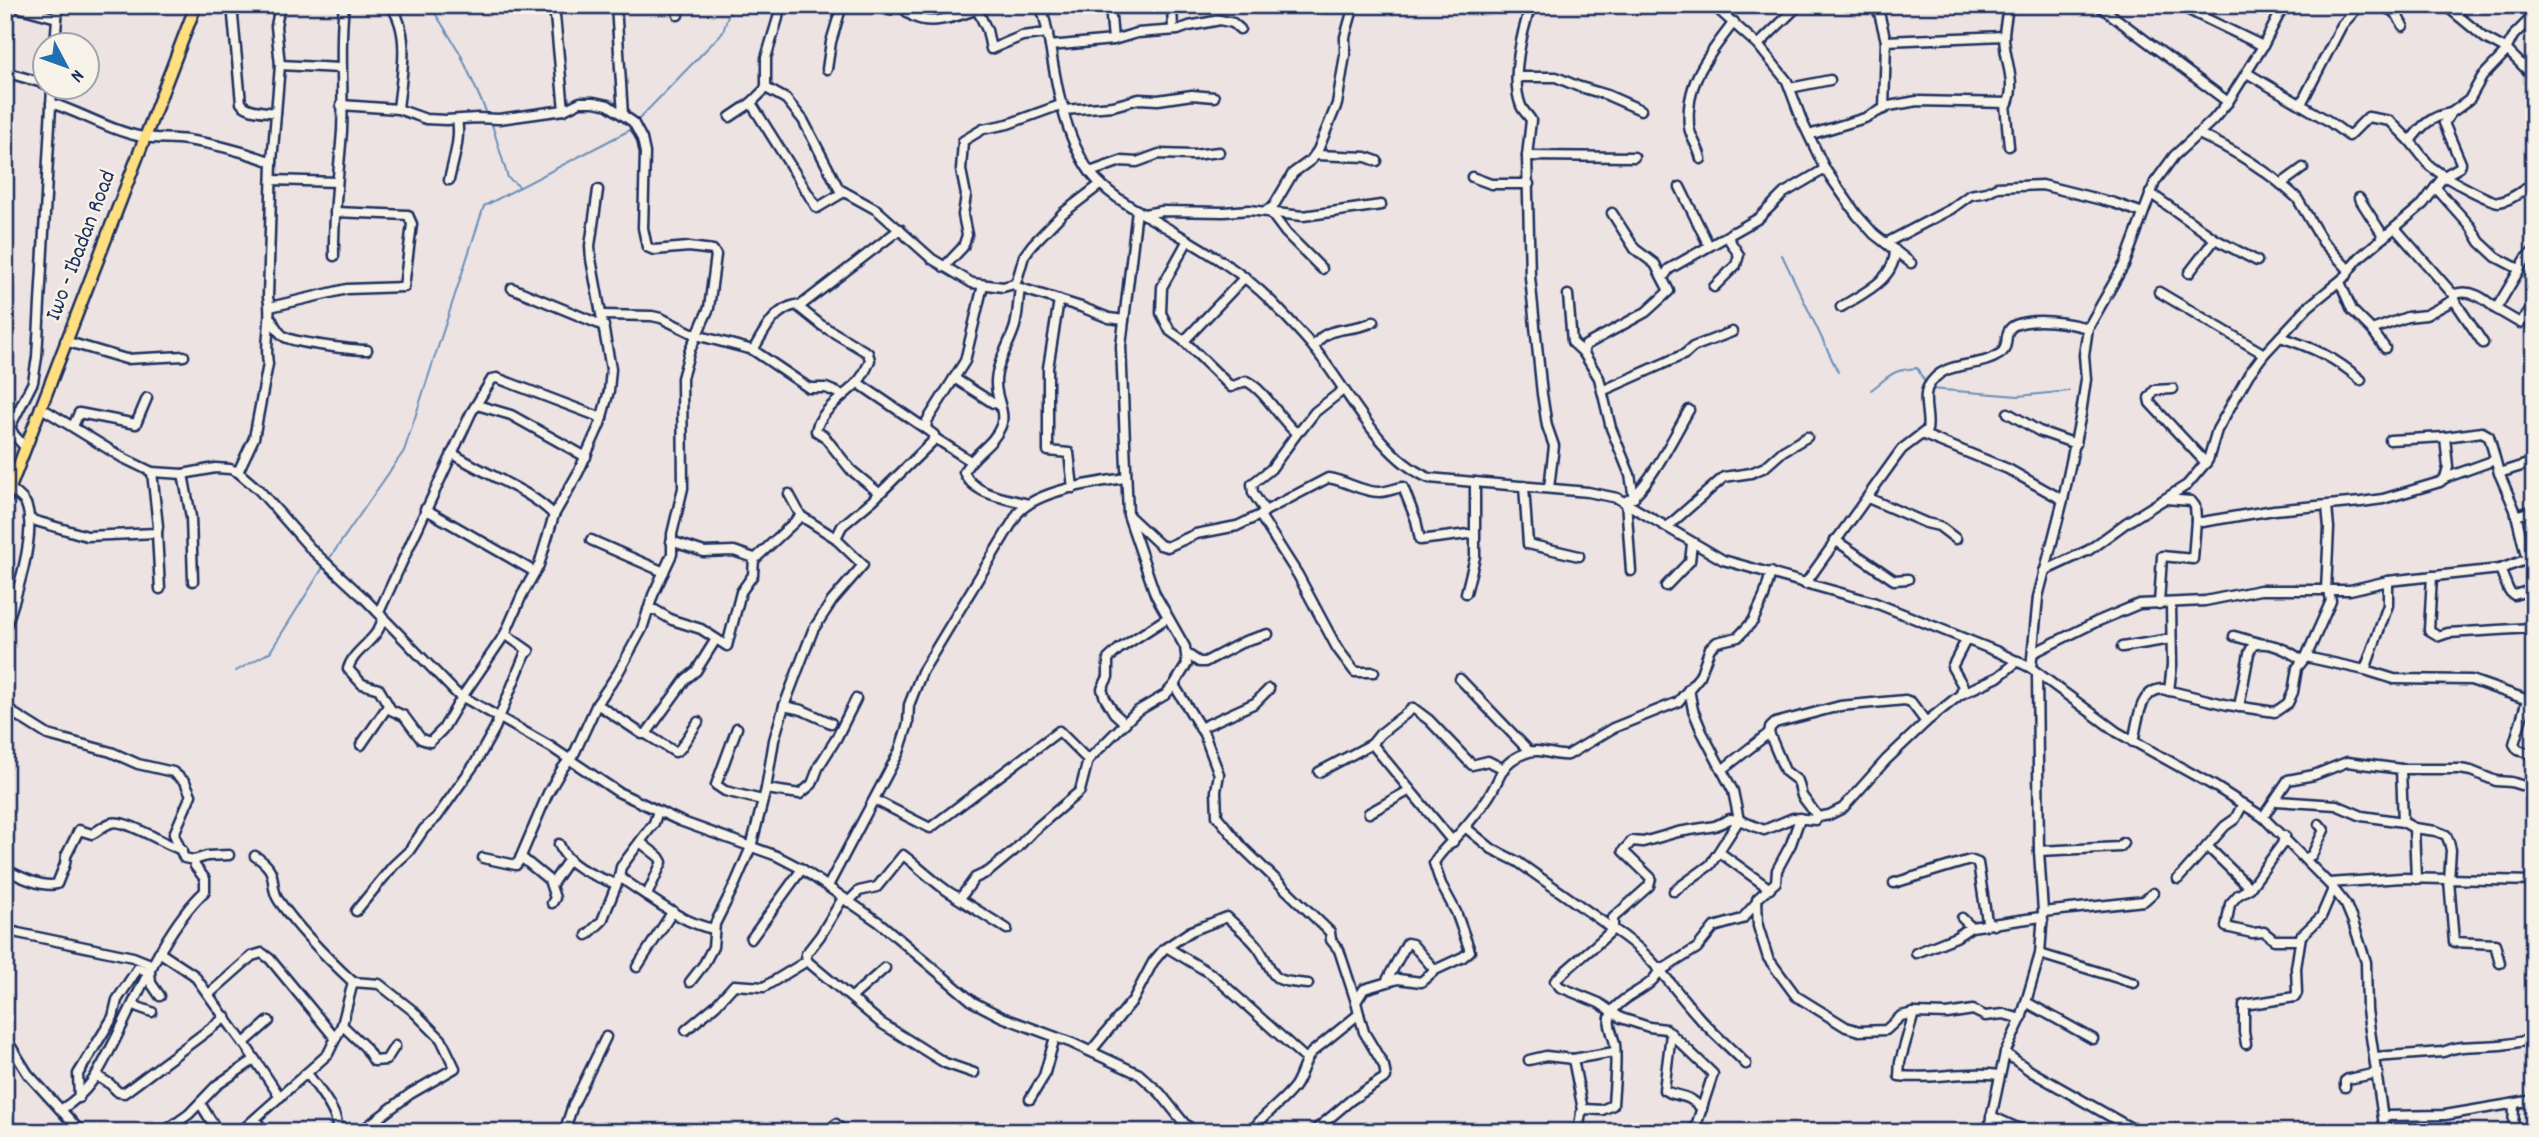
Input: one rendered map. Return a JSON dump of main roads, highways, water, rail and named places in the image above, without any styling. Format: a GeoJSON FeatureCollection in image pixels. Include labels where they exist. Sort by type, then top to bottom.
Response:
{"type":"FeatureCollection","features":[{"type":"Feature","properties":{"kind":"main road","name":"Iwo - Ibadan Road"},"geometry":{"type":"LineString","coordinates":[[5,501],[10,480],[26,447],[195,5]]}},
{"type":"Feature","properties":{"kind":"waterway"},"geometry":{"type":"LineString","coordinates":[[430,5],[460,53],[488,116]]}},
{"type":"Feature","properties":{"kind":"waterway"},"geometry":{"type":"LineString","coordinates":[[636,122],[723,32],[731,5]]}},
{"type":"Feature","properties":{"kind":"waterway"},"geometry":{"type":"LineString","coordinates":[[491,121],[508,178],[520,187]]}},
{"type":"Feature","properties":{"kind":"waterway"},"geometry":{"type":"LineString","coordinates":[[327,562],[404,451],[484,206],[633,126]]}},
{"type":"Feature","properties":{"kind":"waterway"},"geometry":{"type":"LineString","coordinates":[[1782,255],[1838,372]]}},
{"type":"Feature","properties":{"kind":"waterway"},"geometry":{"type":"LineString","coordinates":[[1871,390],[1892,374],[1917,368],[1926,384]]}},
{"type":"Feature","properties":{"kind":"waterway"},"geometry":{"type":"LineString","coordinates":[[1931,389],[2018,396],[2069,391]]}},
{"type":"Feature","properties":{"kind":"waterway"},"geometry":{"type":"LineString","coordinates":[[236,671],[270,652],[324,566]]}}]}
